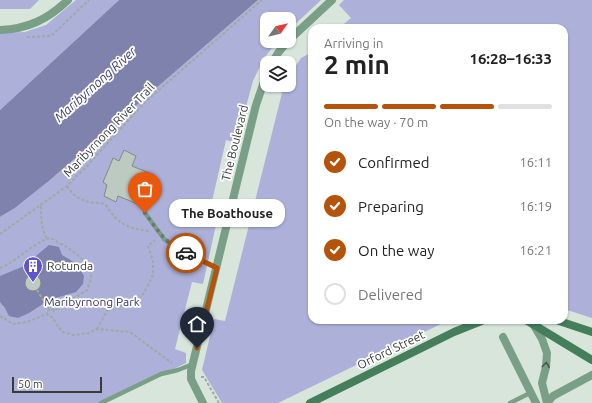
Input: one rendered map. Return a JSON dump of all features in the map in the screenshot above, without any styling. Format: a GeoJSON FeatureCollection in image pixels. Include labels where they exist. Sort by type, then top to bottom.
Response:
{"type":"FeatureCollection","features":[{"type":"Feature","properties":{"kind":"main road","name":"Orford Street"},"geometry":{"type":"LineString","coordinates":[[310,403],[454,332],[474,324]]}},
{"type":"Feature","properties":{"kind":"main road"},"geometry":{"type":"LineString","coordinates":[[532,324],[592,360]]}},
{"type":"Feature","properties":{"kind":"main road"},"geometry":{"type":"LineString","coordinates":[[568,324],[591,332]]}},
{"type":"Feature","properties":{"kind":"street"},"geometry":{"type":"LineString","coordinates":[[0,30],[9,30],[32,24],[54,12],[68,0]]}},
{"type":"Feature","properties":{"kind":"street"},"geometry":{"type":"LineString","coordinates":[[296,34],[332,0]]}},
{"type":"Feature","properties":{"kind":"street"},"geometry":{"type":"LineString","coordinates":[[277,56],[283,48]]}},
{"type":"Feature","properties":{"kind":"street","name":"The Boulevard"},"geometry":{"type":"LineString","coordinates":[[203,403],[191,379],[191,371],[256,105],[261,92]]}},
{"type":"Feature","properties":{"kind":"street"},"geometry":{"type":"LineString","coordinates":[[531,324],[542,339],[547,353],[546,367],[542,383],[547,403]]}},
{"type":"Feature","properties":{"kind":"street"},"geometry":{"type":"LineString","coordinates":[[503,337],[536,403]]}},
{"type":"Feature","properties":{"kind":"street"},"geometry":{"type":"LineString","coordinates":[[547,403],[553,396],[592,375]]}},
{"type":"Feature","properties":{"kind":"lane"},"geometry":{"type":"LineString","coordinates":[[145,213],[164,239],[176,248],[217,268]]}},
{"type":"Feature","properties":{"kind":"lane"},"geometry":{"type":"LineString","coordinates":[[101,403],[161,374],[176,371],[193,364]]}},
{"type":"Feature","properties":{"kind":"lane"},"geometry":{"type":"LineString","coordinates":[[510,403],[530,393]]}},
{"type":"Feature","properties":{"kind":"path","name":"Maribyrnong River Trail"},"geometry":{"type":"LineString","coordinates":[[0,234],[67,186],[144,103],[262,0]]}},
{"type":"Feature","properties":{"kind":"path"},"geometry":{"type":"LineString","coordinates":[[67,186],[72,194],[82,201],[105,204],[112,215],[122,224],[136,229],[159,232],[155,242],[148,246],[152,261],[153,275],[140,299],[107,311],[97,329]]}},
{"type":"Feature","properties":{"kind":"path"},"geometry":{"type":"LineString","coordinates":[[41,206],[41,218],[44,233],[47,239]]}},
{"type":"Feature","properties":{"kind":"path"},"geometry":{"type":"LineString","coordinates":[[0,268],[9,265],[43,240],[50,238],[68,247],[86,264],[91,278],[87,290],[54,311],[52,317]]}},
{"type":"Feature","properties":{"kind":"path"},"geometry":{"type":"LineString","coordinates":[[38,290],[49,309],[54,311]]}},
{"type":"Feature","properties":{"kind":"path"},"geometry":{"type":"LineString","coordinates":[[0,316],[13,324],[26,322],[47,314],[49,309]]}},
{"type":"Feature","properties":{"kind":"path"},"geometry":{"type":"LineString","coordinates":[[47,314],[52,317],[62,332],[74,335],[88,333],[97,329],[130,332],[167,358],[172,363],[176,371]]}},
{"type":"Feature","properties":{"kind":"green space"},"geometry":{"type":"Polygon","coordinates":[[[0,0],[39,0],[30,9],[0,9],[0,0]]]}},
{"type":"Feature","properties":{"kind":"green space"},"geometry":{"type":"Polygon","coordinates":[[[76,0],[119,0],[0,110],[0,33],[25,32],[46,25],[76,0]]]}},
{"type":"Feature","properties":{"kind":"green space","name":"Maribyrnong Park"},"geometry":{"type":"Polygon","coordinates":[[[258,0],[321,0],[296,23],[296,12],[260,12],[260,48],[272,48],[266,56],[260,56],[260,66],[253,81],[236,143],[226,140],[207,223],[216,225],[203,284],[192,282],[175,349],[186,353],[186,363],[104,403],[0,403],[0,217],[15,208],[50,180],[258,0]]]}},
{"type":"Feature","properties":{"kind":"green space"},"geometry":{"type":"Polygon","coordinates":[[[344,0],[592,0],[592,318],[568,310],[568,24],[344,24],[351,18],[339,5],[344,0]]]}},
{"type":"Feature","properties":{"kind":"green space"},"geometry":{"type":"Polygon","coordinates":[[[308,54],[308,324],[441,324],[278,403],[222,403],[202,370],[214,319],[225,321],[282,92],[296,92],[296,66],[301,58],[308,54]]]}},
{"type":"Feature","properties":{"kind":"water","name":"Maribyrnong River"},"geometry":{"type":"Polygon","coordinates":[[[119,0],[258,0],[50,180],[15,208],[0,217],[0,110],[119,0]]]}},
{"type":"Feature","properties":{"kind":"water"},"geometry":{"type":"Polygon","coordinates":[[[49,245],[59,247],[62,255],[77,264],[84,276],[83,284],[76,292],[49,300],[18,318],[9,316],[0,302],[0,276],[24,266],[49,245]]]}},
{"type":"Feature","properties":{"kind":"building"},"geometry":{"type":"Polygon","coordinates":[[[124,150],[136,156],[132,166],[154,175],[140,205],[118,196],[116,202],[104,196],[107,185],[103,182],[113,158],[119,161],[124,150]]]}},
{"type":"Feature","properties":{"kind":"building","name":"Rotunda"},"geometry":{"type":"Polygon","coordinates":[[[33,275],[40,280],[41,283],[36,290],[33,291],[26,286],[25,283],[30,276],[33,275]]]}},
{"type":"Feature","properties":{"kind":"way so far"},"geometry":{"type":"LineString","coordinates":[[145,213],[164,239],[186,253]]}},
{"type":"Feature","properties":{"kind":"place","name":"The Boathouse"},"geometry":{"type":"Point","coordinates":[145,213]}},
{"type":"Feature","properties":{"kind":"place","name":"Rotunda"},"geometry":{"type":"Point","coordinates":[33,283]}},
{"type":"Feature","properties":{"kind":"route"},"geometry":{"type":"LineString","coordinates":[[186,253],[217,268],[197,348]]}}]}
